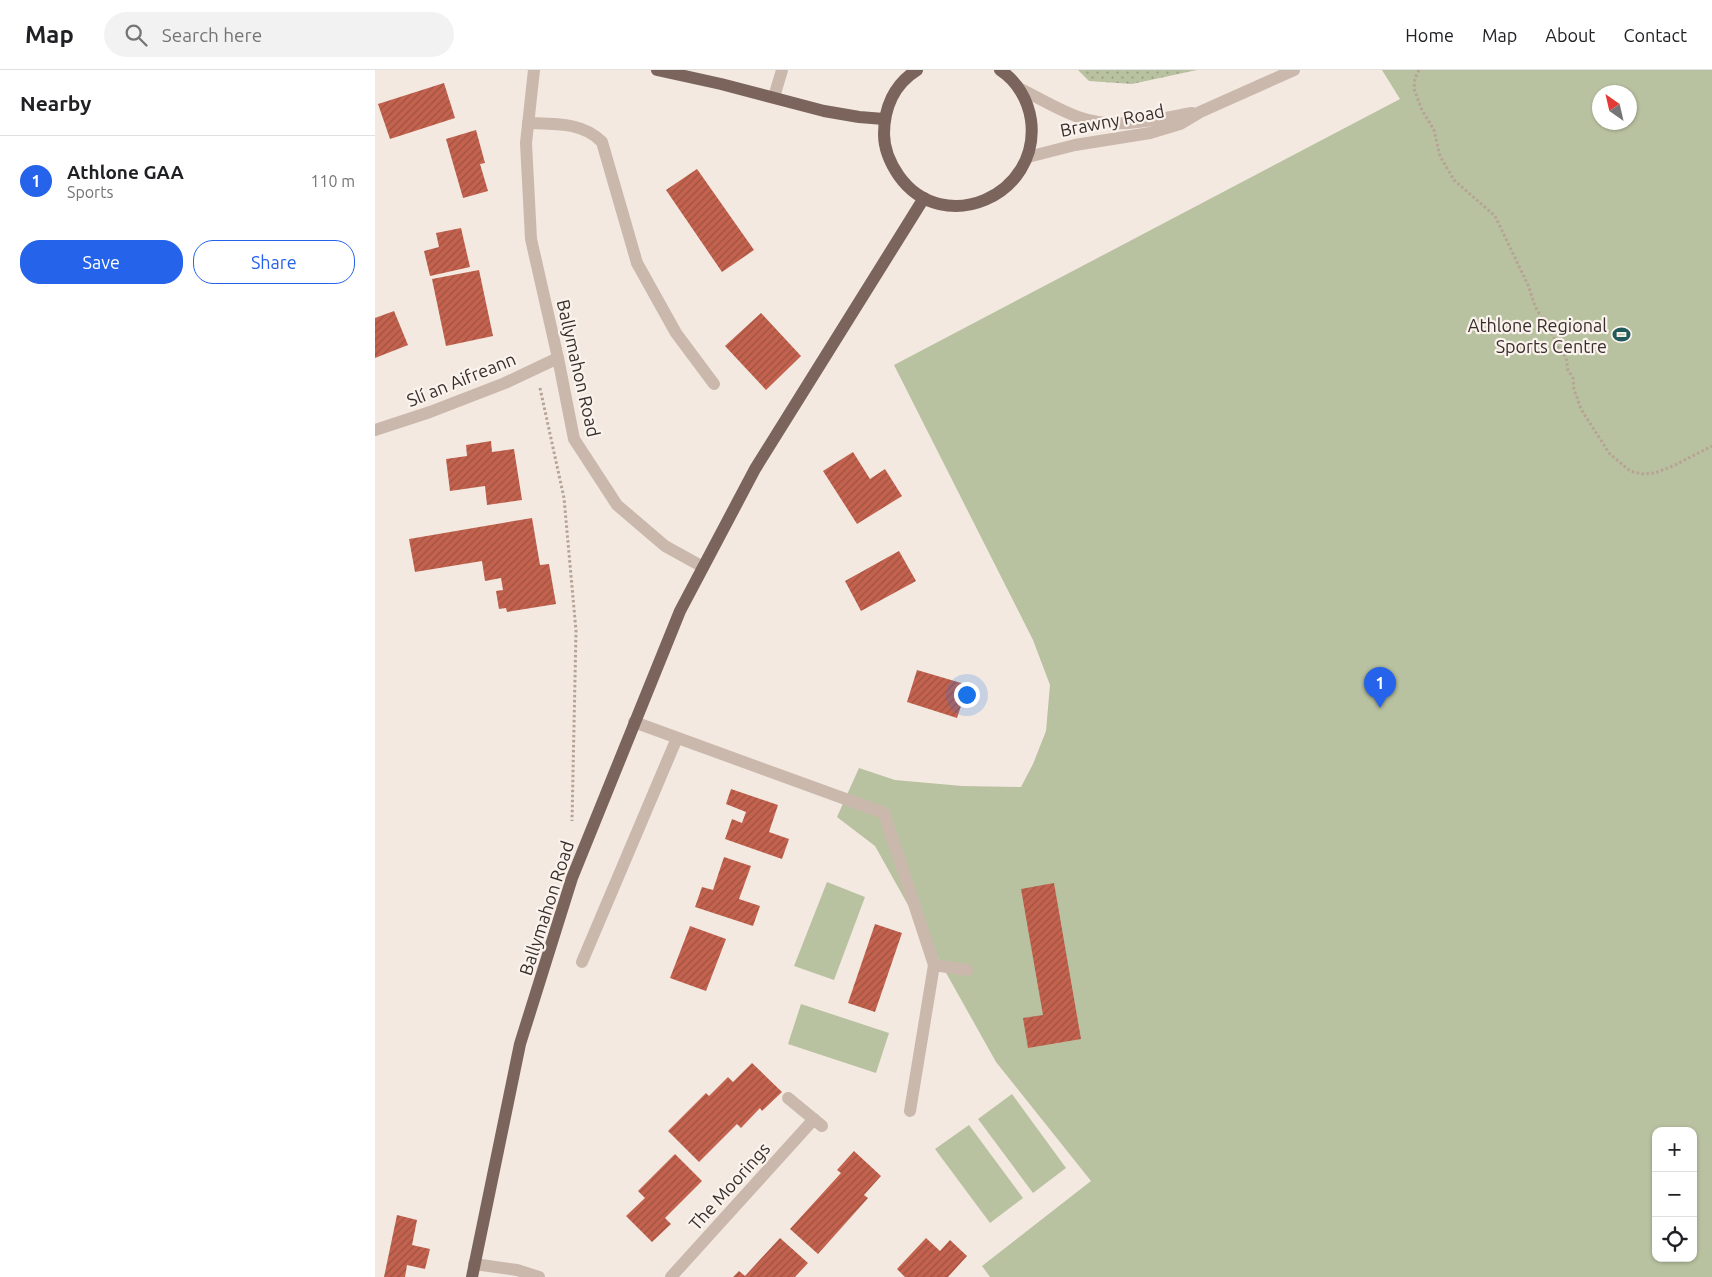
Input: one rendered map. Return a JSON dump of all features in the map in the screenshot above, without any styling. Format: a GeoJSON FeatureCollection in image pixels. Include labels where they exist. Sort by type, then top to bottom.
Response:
{"type":"FeatureCollection","features":[{"type":"Feature","properties":{"kind":"main road"},"geometry":{"type":"LineString","coordinates":[[657,70],[774,96],[824,111],[884,119]]}},
{"type":"Feature","properties":{"kind":"main road"},"geometry":{"type":"LineString","coordinates":[[917,70],[909,75],[892,95],[884,119],[884,143],[891,165],[905,185],[925,198],[948,206],[973,204],[997,195],[1015,179],[1028,157],[1033,132],[1029,109],[1019,88],[1000,70]]}},
{"type":"Feature","properties":{"kind":"main road","name":"Ballymahon Road"},"geometry":{"type":"LineString","coordinates":[[472,1277],[520,1044],[572,878],[680,611],[755,469],[925,198]]}},
{"type":"Feature","properties":{"kind":"street","name":"Ballymahon Road"},"geometry":{"type":"LineString","coordinates":[[534,70],[526,143],[531,239],[574,439],[612,497],[629,515],[665,546],[703,567]]}},
{"type":"Feature","properties":{"kind":"street"},"geometry":{"type":"LineString","coordinates":[[774,96],[782,70]]}},
{"type":"Feature","properties":{"kind":"street","name":"Brawny Road"},"geometry":{"type":"LineString","coordinates":[[1028,157],[1075,145],[1151,133],[1180,124],[1199,112],[1295,70]]}},
{"type":"Feature","properties":{"kind":"street","name":"Brawny Road"},"geometry":{"type":"LineString","coordinates":[[1019,88],[1082,119],[1093,121],[1133,123],[1199,112]]}},
{"type":"Feature","properties":{"kind":"street"},"geometry":{"type":"LineString","coordinates":[[528,123],[570,125],[587,130],[602,142],[611,169],[623,220],[637,263],[677,333],[714,384]]}},
{"type":"Feature","properties":{"kind":"street","name":"Slí an Aifreann"},"geometry":{"type":"LineString","coordinates":[[375,430],[430,412],[505,383],[558,358]]}},
{"type":"Feature","properties":{"kind":"street"},"geometry":{"type":"LineString","coordinates":[[635,722],[884,813],[934,965],[910,1111]]}},
{"type":"Feature","properties":{"kind":"street"},"geometry":{"type":"LineString","coordinates":[[582,962],[677,738]]}},
{"type":"Feature","properties":{"kind":"street"},"geometry":{"type":"LineString","coordinates":[[934,965],[967,970]]}},
{"type":"Feature","properties":{"kind":"street","name":"The Moorings"},"geometry":{"type":"LineString","coordinates":[[671,1277],[818,1122],[788,1098]]}},
{"type":"Feature","properties":{"kind":"street"},"geometry":{"type":"LineString","coordinates":[[474,1264],[517,1270],[539,1277]]}},
{"type":"Feature","properties":{"kind":"path"},"geometry":{"type":"LineString","coordinates":[[1419,70],[1415,78],[1414,89],[1422,110],[1434,130],[1440,156],[1454,180],[1495,216],[1528,285],[1535,306],[1553,335],[1557,346],[1566,357],[1568,370],[1573,378],[1574,389],[1581,409],[1609,453],[1631,471],[1643,474],[1675,465],[1712,446]]}},
{"type":"Feature","properties":{"kind":"path"},"geometry":{"type":"LineString","coordinates":[[535,368],[564,498],[575,622],[572,829]]}},
{"type":"Feature","properties":{"kind":"green space"},"geometry":{"type":"Polygon","coordinates":[[[1078,70],[1197,70],[1132,84],[1089,81],[1078,70]]]}},
{"type":"Feature","properties":{"kind":"green space"},"geometry":{"type":"Polygon","coordinates":[[[1382,70],[1712,70],[1712,1277],[990,1277],[982,1266],[1091,1181],[996,1062],[875,846],[837,817],[859,768],[895,780],[962,786],[1021,787],[1033,764],[1046,731],[1050,685],[1033,640],[894,365],[1400,99],[1382,70]]]}},
{"type":"Feature","properties":{"kind":"green space"},"geometry":{"type":"Polygon","coordinates":[[[827,882],[865,897],[834,980],[794,966],[827,882]]]}},
{"type":"Feature","properties":{"kind":"green space"},"geometry":{"type":"Polygon","coordinates":[[[801,1004],[889,1033],[876,1073],[788,1044],[801,1004]]]}},
{"type":"Feature","properties":{"kind":"green space"},"geometry":{"type":"Polygon","coordinates":[[[1012,1094],[1066,1168],[1033,1193],[978,1119],[1012,1094]]]}},
{"type":"Feature","properties":{"kind":"green space"},"geometry":{"type":"Polygon","coordinates":[[[969,1125],[1023,1198],[990,1223],[935,1149],[969,1125]]]}},
{"type":"Feature","properties":{"kind":"building"},"geometry":{"type":"Polygon","coordinates":[[[444,83],[455,118],[390,139],[378,104],[444,83]]]}},
{"type":"Feature","properties":{"kind":"building"},"geometry":{"type":"Polygon","coordinates":[[[476,130],[485,163],[480,164],[488,191],[463,198],[446,139],[476,130]]]}},
{"type":"Feature","properties":{"kind":"building"},"geometry":{"type":"Polygon","coordinates":[[[697,169],[754,250],[722,272],[666,190],[697,169]]]}},
{"type":"Feature","properties":{"kind":"building"},"geometry":{"type":"Polygon","coordinates":[[[461,228],[470,267],[430,276],[424,251],[439,247],[436,233],[461,228]]]}},
{"type":"Feature","properties":{"kind":"building"},"geometry":{"type":"Polygon","coordinates":[[[479,270],[493,336],[446,346],[432,279],[479,270]]]}},
{"type":"Feature","properties":{"kind":"building"},"geometry":{"type":"Polygon","coordinates":[[[394,311],[408,345],[375,358],[375,318],[394,311]]]}},
{"type":"Feature","properties":{"kind":"building"},"geometry":{"type":"Polygon","coordinates":[[[761,313],[801,356],[766,390],[725,346],[761,313]]]}},
{"type":"Feature","properties":{"kind":"building"},"geometry":{"type":"Polygon","coordinates":[[[491,441],[492,452],[514,449],[522,500],[487,505],[485,486],[450,491],[446,459],[467,456],[466,445],[491,441]]]}},
{"type":"Feature","properties":{"kind":"building"},"geometry":{"type":"Polygon","coordinates":[[[853,452],[870,479],[885,469],[902,496],[857,524],[823,471],[853,452]]]}},
{"type":"Feature","properties":{"kind":"building"},"geometry":{"type":"Polygon","coordinates":[[[532,518],[540,565],[549,564],[556,604],[507,612],[506,608],[499,609],[496,591],[503,590],[501,578],[485,581],[482,561],[415,572],[409,539],[532,518]]]}},
{"type":"Feature","properties":{"kind":"building"},"geometry":{"type":"Polygon","coordinates":[[[899,551],[916,581],[861,611],[845,581],[899,551]]]}},
{"type":"Feature","properties":{"kind":"building"},"geometry":{"type":"Polygon","coordinates":[[[917,670],[968,685],[957,718],[907,702],[917,670]]]}},
{"type":"Feature","properties":{"kind":"building"},"geometry":{"type":"Polygon","coordinates":[[[731,789],[778,805],[769,832],[789,839],[782,859],[725,839],[732,819],[742,823],[746,812],[726,804],[731,789]]]}},
{"type":"Feature","properties":{"kind":"building"},"geometry":{"type":"Polygon","coordinates":[[[724,857],[751,866],[739,899],[760,906],[753,926],[695,907],[702,887],[713,890],[724,857]]]}},
{"type":"Feature","properties":{"kind":"building"},"geometry":{"type":"Polygon","coordinates":[[[1054,883],[1081,1039],[1028,1048],[1023,1018],[1043,1015],[1021,889],[1054,883]]]}},
{"type":"Feature","properties":{"kind":"building"},"geometry":{"type":"Polygon","coordinates":[[[875,924],[902,933],[875,1012],[848,1003],[875,924]]]}},
{"type":"Feature","properties":{"kind":"building"},"geometry":{"type":"Polygon","coordinates":[[[690,926],[726,939],[706,991],[670,978],[690,926]]]}},
{"type":"Feature","properties":{"kind":"building"},"geometry":{"type":"Polygon","coordinates":[[[752,1063],[782,1092],[762,1111],[760,1108],[741,1128],[737,1124],[699,1162],[668,1131],[706,1093],[709,1096],[728,1077],[733,1082],[752,1063]]]}},
{"type":"Feature","properties":{"kind":"building"},"geometry":{"type":"Polygon","coordinates":[[[854,1151],[881,1176],[864,1195],[868,1198],[818,1254],[790,1229],[841,1173],[837,1170],[854,1151]]]}},
{"type":"Feature","properties":{"kind":"building"},"geometry":{"type":"Polygon","coordinates":[[[675,1154],[702,1181],[665,1218],[671,1224],[652,1242],[626,1216],[645,1198],[638,1191],[675,1154]]]}},
{"type":"Feature","properties":{"kind":"building"},"geometry":{"type":"Polygon","coordinates":[[[397,1215],[417,1220],[412,1245],[430,1249],[425,1269],[407,1265],[405,1277],[384,1277],[397,1215]]]}},
{"type":"Feature","properties":{"kind":"building"},"geometry":{"type":"Polygon","coordinates":[[[780,1238],[808,1263],[795,1277],[733,1277],[739,1271],[745,1276],[780,1238]]]}},
{"type":"Feature","properties":{"kind":"building"},"geometry":{"type":"Polygon","coordinates":[[[926,1238],[940,1251],[950,1240],[967,1256],[948,1277],[905,1277],[897,1269],[926,1238]]]}},
{"type":"Feature","properties":{"kind":"place","name":"Athlone Regional Sports Centre"},"geometry":{"type":"Point","coordinates":[1621,335]}},
{"type":"Feature","properties":{"kind":"place","name":"Athlone GAA"},"geometry":{"type":"Point","coordinates":[1380,708]}}]}
